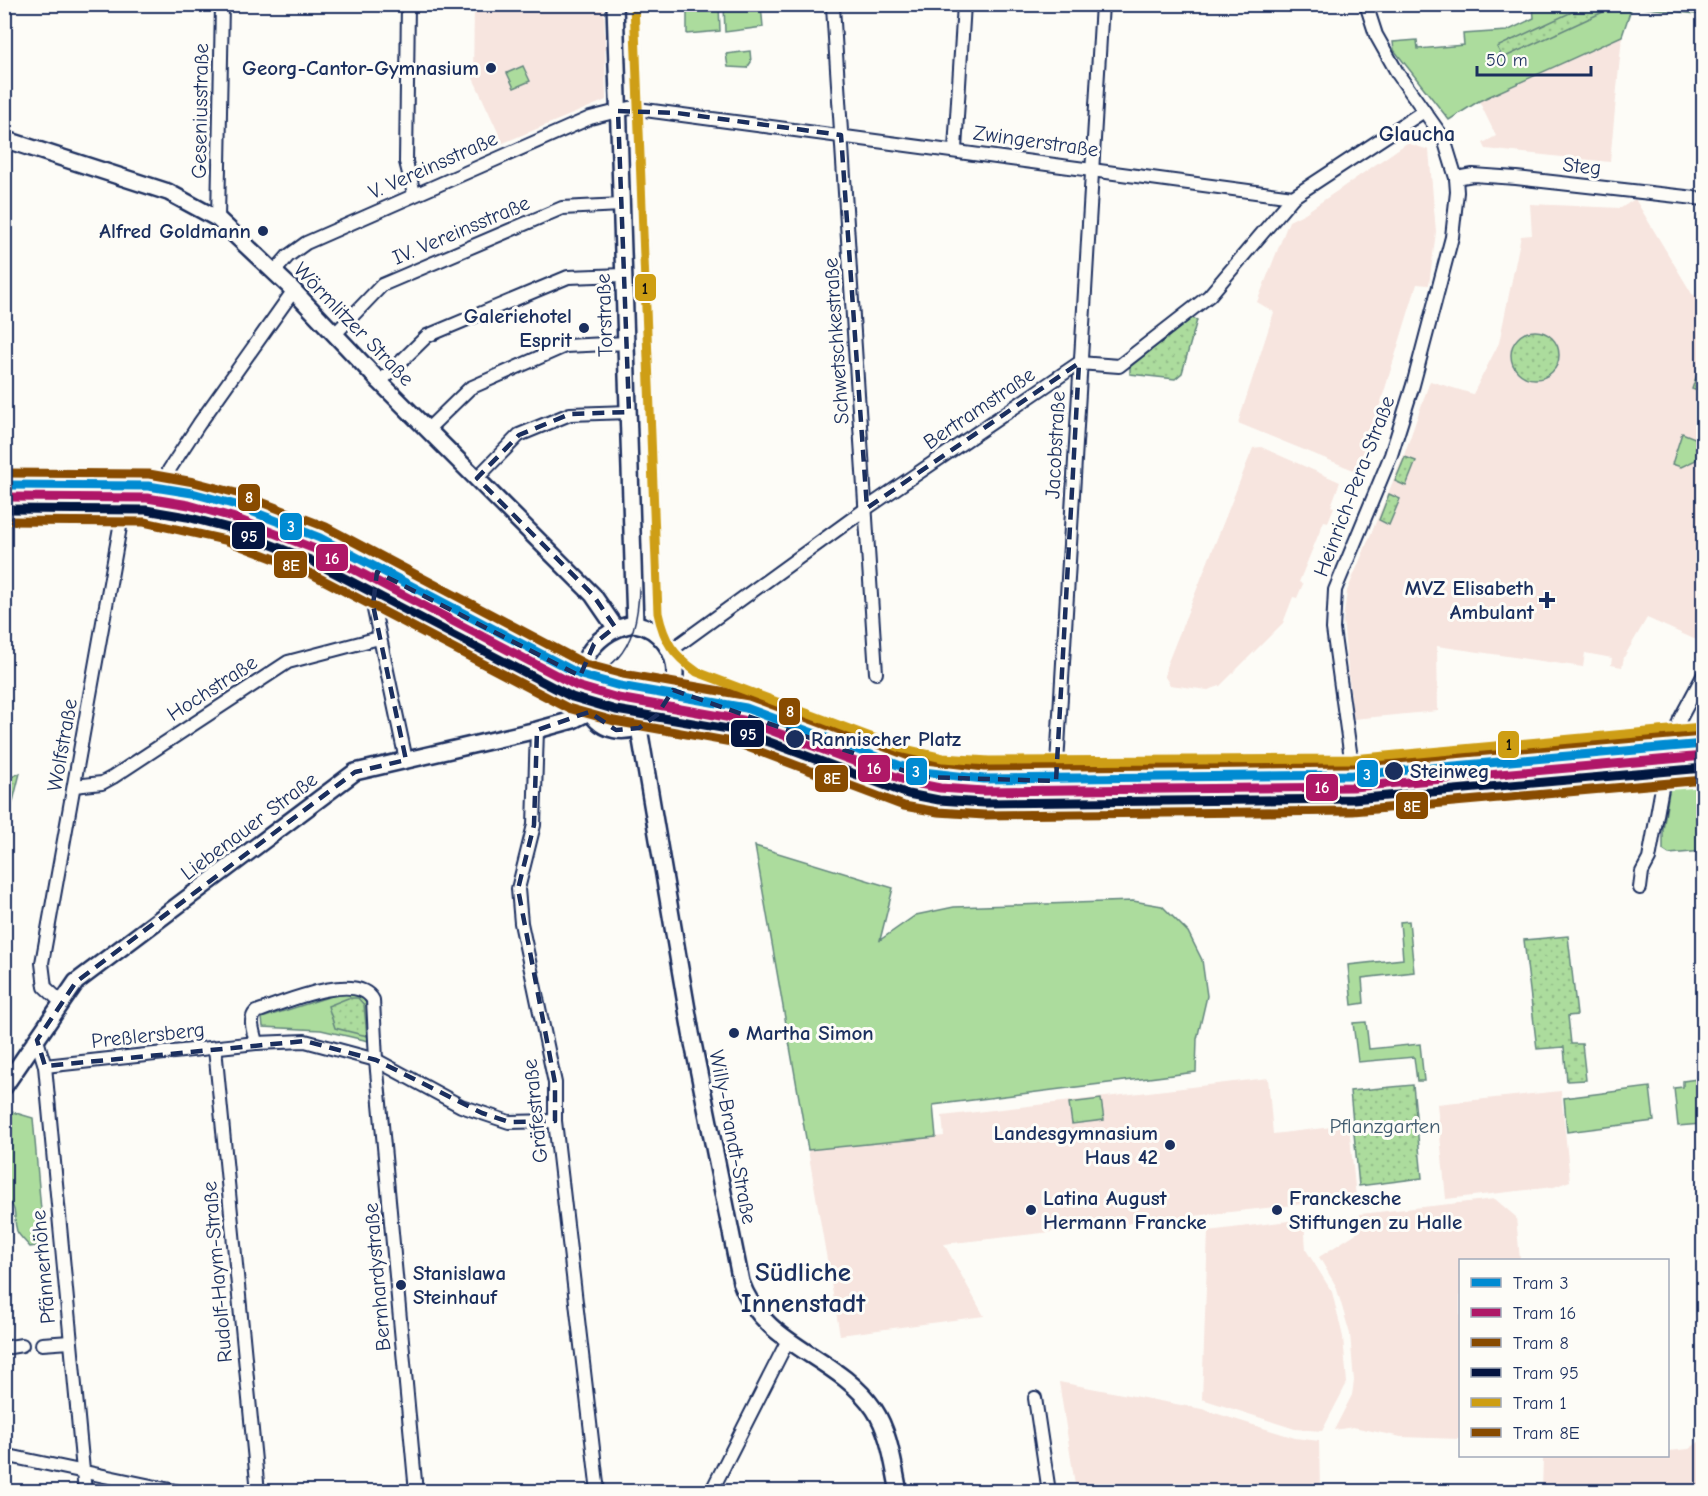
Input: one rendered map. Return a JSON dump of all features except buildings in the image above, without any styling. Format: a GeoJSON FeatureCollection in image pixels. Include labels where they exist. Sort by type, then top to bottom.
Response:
{"type":"FeatureCollection","features":[{"type":"Feature","properties":{"kind":"street","name":"Geseniusstraße"},"geometry":{"type":"LineString","coordinates":[[218,219],[222,4]]}},
{"type":"Feature","properties":{"kind":"street"},"geometry":{"type":"LineString","coordinates":[[408,4],[406,162],[414,194]]}},
{"type":"Feature","properties":{"kind":"street","name":"Torstraße"},"geometry":{"type":"LineString","coordinates":[[615,4],[635,624]]}},
{"type":"Feature","properties":{"kind":"street"},"geometry":{"type":"LineString","coordinates":[[955,149],[963,4]]}},
{"type":"Feature","properties":{"kind":"street","name":"Jacobstraße"},"geometry":{"type":"LineString","coordinates":[[1056,781],[1102,4]]}},
{"type":"Feature","properties":{"kind":"street","name":"Heinrich-Pera-Straße"},"geometry":{"type":"LineString","coordinates":[[1354,780],[1333,629],[1335,590],[1391,455],[1413,385],[1452,237],[1456,178],[1444,139],[1398,74],[1376,35],[1366,4]]}},
{"type":"Feature","properties":{"kind":"street","name":"Schwetschkestraße"},"geometry":{"type":"LineString","coordinates":[[833,7],[876,673]]}},
{"type":"Feature","properties":{"kind":"street","name":"Zwingerstraße"},"geometry":{"type":"LineString","coordinates":[[618,111],[630,108],[677,112],[1293,197]]}},
{"type":"Feature","properties":{"kind":"street","name":"V. Vereinsstraße"},"geometry":{"type":"LineString","coordinates":[[274,272],[288,256],[306,243],[590,118],[618,111]]}},
{"type":"Feature","properties":{"kind":"street"},"geometry":{"type":"LineString","coordinates":[[1079,363],[1119,366],[1209,296],[1293,197],[1424,111]]}},
{"type":"Feature","properties":{"kind":"street","name":"Wörmlitzer Straße"},"geometry":{"type":"LineString","coordinates":[[4,139],[168,192],[218,219],[294,290],[380,382],[593,595],[615,627]]}},
{"type":"Feature","properties":{"kind":"street","name":"Steg"},"geometry":{"type":"LineString","coordinates":[[1456,178],[1473,175],[1516,178],[1704,199]]}},
{"type":"Feature","properties":{"kind":"street","name":"IV. Vereinsstraße"},"geometry":{"type":"LineString","coordinates":[[336,333],[382,285],[562,208],[621,205]]}},
{"type":"Feature","properties":{"kind":"street"},"geometry":{"type":"LineString","coordinates":[[380,382],[427,336],[568,277],[624,275]]}},
{"type":"Feature","properties":{"kind":"street"},"geometry":{"type":"LineString","coordinates":[[162,492],[169,471],[194,431],[294,290]]}},
{"type":"Feature","properties":{"kind":"street"},"geometry":{"type":"LineString","coordinates":[[428,429],[470,388],[565,346],[627,343]]}},
{"type":"Feature","properties":{"kind":"street","name":"Bertramstraße"},"geometry":{"type":"LineString","coordinates":[[670,651],[867,508],[1079,363]]}},
{"type":"Feature","properties":{"kind":"street"},"geometry":{"type":"LineString","coordinates":[[477,478],[519,435],[570,414],[629,412]]}},
{"type":"Feature","properties":{"kind":"street"},"geometry":{"type":"LineString","coordinates":[[4,489],[127,488],[162,492],[195,498],[280,525],[319,541],[551,665],[581,675]]}},
{"type":"Feature","properties":{"kind":"street","name":"Wolfstraße"},"geometry":{"type":"LineString","coordinates":[[61,1002],[45,987],[42,963],[127,488]]}},
{"type":"Feature","properties":{"kind":"street"},"geometry":{"type":"LineString","coordinates":[[377,572],[372,598],[406,760]]}},
{"type":"Feature","properties":{"kind":"street"},"geometry":{"type":"LineString","coordinates":[[635,624],[652,630],[670,651],[675,671],[672,690],[657,715],[639,728],[616,730],[598,722],[589,712],[582,695],[581,675],[594,644],[615,627],[635,624]]}},
{"type":"Feature","properties":{"kind":"street","name":"Hochstraße"},"geometry":{"type":"LineString","coordinates":[[74,786],[102,783],[113,777],[288,662],[379,639]]}},
{"type":"Feature","properties":{"kind":"street"},"geometry":{"type":"LineString","coordinates":[[1640,888],[1642,872],[1649,859],[1670,752],[1680,719],[1704,674]]}},
{"type":"Feature","properties":{"kind":"street"},"geometry":{"type":"LineString","coordinates":[[672,690],[749,714],[897,770],[922,777],[975,782],[1354,780],[1670,752],[1704,740]]}},
{"type":"Feature","properties":{"kind":"street","name":"Liebenauer Straße"},"geometry":{"type":"LineString","coordinates":[[4,1087],[76,982],[355,772],[537,730],[573,720],[589,712]]}},
{"type":"Feature","properties":{"kind":"street","name":"Willy-Brandt-Straße"},"geometry":{"type":"LineString","coordinates":[[639,728],[691,1033],[741,1282],[751,1306],[759,1317],[788,1341],[844,1378],[873,1408],[884,1428],[900,1491]]}},
{"type":"Feature","properties":{"kind":"street","name":"Gräfestraße"},"geometry":{"type":"LineString","coordinates":[[537,730],[534,825],[518,889],[521,923],[555,1083],[555,1121],[598,1491]]}},
{"type":"Feature","properties":{"kind":"street"},"geometry":{"type":"LineString","coordinates":[[1670,752],[1704,766]]}},
{"type":"Feature","properties":{"kind":"street"},"geometry":{"type":"LineString","coordinates":[[256,1043],[252,1023],[252,1016],[256,1012],[334,989],[356,987],[366,991],[373,999],[376,1060]]}},
{"type":"Feature","properties":{"kind":"street","name":"Pfännerhöhe"},"geometry":{"type":"LineString","coordinates":[[37,1040],[45,1066],[85,1491]]}},
{"type":"Feature","properties":{"kind":"street","name":"Preßlersberg"},"geometry":{"type":"LineString","coordinates":[[45,1066],[256,1043],[304,1041],[376,1060],[461,1106],[509,1122],[555,1121]]}},
{"type":"Feature","properties":{"kind":"street","name":"Rudolf-Haym-Straße"},"geometry":{"type":"LineString","coordinates":[[215,1048],[258,1491]]}},
{"type":"Feature","properties":{"kind":"street","name":"Bernhardystraße"},"geometry":{"type":"LineString","coordinates":[[376,1060],[416,1491]]}},
{"type":"Feature","properties":{"kind":"street"},"geometry":{"type":"LineString","coordinates":[[711,1491],[788,1341]]}},
{"type":"Feature","properties":{"kind":"street"},"geometry":{"type":"LineString","coordinates":[[42,1344],[70,1342]]}},
{"type":"Feature","properties":{"kind":"street"},"geometry":{"type":"LineString","coordinates":[[4,1348],[22,1346]]}},
{"type":"Feature","properties":{"kind":"street"},"geometry":{"type":"LineString","coordinates":[[1035,1398],[1049,1491]]}},
{"type":"Feature","properties":{"kind":"street"},"geometry":{"type":"LineString","coordinates":[[4,1455],[180,1491]]}},
{"type":"Feature","properties":{"kind":"highlighted area"},"geometry":{"type":"Polygon","coordinates":[[[618,111],[677,113],[841,135],[867,508],[1079,363],[1056,781],[922,777],[673,690],[657,715],[639,728],[616,730],[589,712],[537,730],[534,825],[518,889],[555,1083],[555,1121],[509,1122],[482,1113],[376,1060],[305,1041],[45,1066],[37,1040],[76,982],[355,772],[406,760],[373,605],[377,572],[580,676],[594,644],[615,627],[593,595],[477,478],[519,435],[570,414],[629,412],[618,111]]]}},
{"type":"Feature","properties":{"kind":"shaded area","name":"Georg-Cantor-Gymnasium"},"geometry":{"type":"Polygon","coordinates":[[[474,5],[604,5],[606,100],[503,143],[473,78],[474,5]]]}},
{"type":"Feature","properties":{"kind":"shaded area"},"geometry":{"type":"Polygon","coordinates":[[[1622,36],[1610,162],[1486,149],[1483,143],[1496,136],[1479,101],[1622,36]]]}},
{"type":"Feature","properties":{"kind":"shaded area"},"geometry":{"type":"Polygon","coordinates":[[[1407,143],[1429,150],[1436,232],[1429,285],[1417,284],[1373,428],[1356,471],[1238,423],[1274,312],[1257,302],[1289,221],[1305,213],[1407,143]]]}},
{"type":"Feature","properties":{"kind":"shaded area"},"geometry":{"type":"Polygon","coordinates":[[[1635,199],[1692,294],[1703,300],[1703,643],[1647,618],[1624,657],[1622,667],[1611,665],[1612,658],[1585,653],[1583,667],[1437,646],[1438,711],[1353,719],[1343,621],[1347,591],[1404,455],[1430,381],[1473,394],[1499,343],[1521,236],[1532,235],[1530,204],[1621,208],[1635,199]]]}},
{"type":"Feature","properties":{"kind":"shaded area"},"geometry":{"type":"Polygon","coordinates":[[[1261,447],[1340,482],[1331,506],[1334,507],[1328,522],[1324,521],[1299,582],[1303,584],[1297,598],[1293,597],[1283,623],[1220,686],[1208,690],[1170,685],[1165,677],[1166,667],[1253,448],[1261,447]]]}},
{"type":"Feature","properties":{"kind":"shaded area","name":"Latina August Hermann Francke"},"geometry":{"type":"Polygon","coordinates":[[[1268,1078],[1273,1134],[1349,1125],[1356,1198],[944,1244],[984,1316],[840,1335],[808,1150],[944,1136],[942,1116],[1268,1078]]]}},
{"type":"Feature","properties":{"kind":"shaded area"},"geometry":{"type":"Polygon","coordinates":[[[1561,1091],[1570,1181],[1554,1187],[1446,1199],[1437,1104],[1561,1091]]]}},
{"type":"Feature","properties":{"kind":"shaded area"},"geometry":{"type":"Polygon","coordinates":[[[1495,1199],[1516,1217],[1520,1259],[1459,1259],[1459,1439],[1401,1437],[1353,1427],[1334,1430],[1352,1395],[1354,1381],[1350,1334],[1336,1286],[1319,1257],[1361,1230],[1360,1214],[1495,1199]]]}},
{"type":"Feature","properties":{"kind":"shaded area"},"geometry":{"type":"Polygon","coordinates":[[[1304,1219],[1306,1250],[1332,1292],[1343,1337],[1347,1383],[1322,1431],[1295,1429],[1202,1399],[1208,1231],[1304,1219]]]}},
{"type":"Feature","properties":{"kind":"shaded area"},"geometry":{"type":"Polygon","coordinates":[[[1059,1382],[1202,1409],[1295,1438],[1319,1441],[1320,1491],[1076,1491],[1059,1382]]]}},
{"type":"Feature","properties":{"kind":"shaded area"},"geometry":{"type":"Polygon","coordinates":[[[1703,1439],[1703,1491],[1542,1491],[1544,1457],[1669,1457],[1669,1451],[1689,1449],[1703,1439]]]}},
{"type":"Feature","properties":{"kind":"green space"},"geometry":{"type":"Polygon","coordinates":[[[1589,4],[1616,6],[1503,58],[1497,47],[1589,4]]]}},
{"type":"Feature","properties":{"kind":"green space"},"geometry":{"type":"Polygon","coordinates":[[[687,5],[719,5],[720,31],[687,34],[687,5]]]}},
{"type":"Feature","properties":{"kind":"green space"},"geometry":{"type":"Polygon","coordinates":[[[724,5],[761,5],[763,27],[725,32],[724,5]]]}},
{"type":"Feature","properties":{"kind":"green space"},"geometry":{"type":"Polygon","coordinates":[[[1533,5],[1703,5],[1703,15],[1632,6],[1622,36],[1479,101],[1449,120],[1394,50],[1393,42],[1417,40],[1418,49],[1464,45],[1463,34],[1507,31],[1534,18],[1533,5]]]}},
{"type":"Feature","properties":{"kind":"green space"},"geometry":{"type":"Polygon","coordinates":[[[750,51],[751,62],[747,68],[728,67],[726,54],[750,51]]]}},
{"type":"Feature","properties":{"kind":"green space"},"geometry":{"type":"Polygon","coordinates":[[[523,66],[530,81],[514,88],[507,73],[523,66]]]}},
{"type":"Feature","properties":{"kind":"green space"},"geometry":{"type":"Polygon","coordinates":[[[1192,318],[1197,320],[1182,373],[1175,379],[1130,374],[1130,367],[1192,318]]]}},
{"type":"Feature","properties":{"kind":"green space"},"geometry":{"type":"Polygon","coordinates":[[[1535,331],[1552,338],[1559,355],[1552,372],[1535,379],[1518,372],[1511,355],[1518,338],[1535,331]]]}},
{"type":"Feature","properties":{"kind":"green space"},"geometry":{"type":"Polygon","coordinates":[[[1704,358],[1703,393],[1692,389],[1704,358]]]}},
{"type":"Feature","properties":{"kind":"green space"},"geometry":{"type":"Polygon","coordinates":[[[1682,433],[1695,438],[1700,448],[1696,460],[1681,467],[1672,464],[1682,433]]]}},
{"type":"Feature","properties":{"kind":"green space"},"geometry":{"type":"Polygon","coordinates":[[[1405,457],[1416,461],[1406,486],[1395,481],[1405,457]]]}},
{"type":"Feature","properties":{"kind":"green space"},"geometry":{"type":"Polygon","coordinates":[[[1389,494],[1400,499],[1389,525],[1379,520],[1389,494]]]}},
{"type":"Feature","properties":{"kind":"green space"},"geometry":{"type":"Polygon","coordinates":[[[20,773],[5,834],[5,780],[20,773]]]}},
{"type":"Feature","properties":{"kind":"green space"},"geometry":{"type":"Polygon","coordinates":[[[1671,779],[1703,783],[1703,851],[1669,854],[1663,850],[1663,830],[1671,779]]]}},
{"type":"Feature","properties":{"kind":"green space"},"geometry":{"type":"Polygon","coordinates":[[[755,846],[893,888],[880,940],[916,915],[954,907],[1133,901],[1162,906],[1188,932],[1202,960],[1207,996],[1197,1039],[1196,1072],[933,1105],[936,1137],[808,1150],[755,846]]]}},
{"type":"Feature","properties":{"kind":"green space"},"geometry":{"type":"Polygon","coordinates":[[[1409,921],[1414,972],[1362,978],[1364,1003],[1352,1005],[1348,965],[1403,959],[1400,922],[1409,921]]]}},
{"type":"Feature","properties":{"kind":"green space"},"geometry":{"type":"Polygon","coordinates":[[[1568,936],[1577,1015],[1568,1016],[1571,1044],[1582,1044],[1586,1080],[1567,1081],[1564,1047],[1537,1049],[1524,940],[1568,936]]]}},
{"type":"Feature","properties":{"kind":"green space"},"geometry":{"type":"Polygon","coordinates":[[[344,992],[367,998],[373,1042],[321,1030],[263,1027],[262,1018],[344,992]]]}},
{"type":"Feature","properties":{"kind":"green space"},"geometry":{"type":"Polygon","coordinates":[[[348,998],[358,998],[364,1005],[367,1036],[335,1028],[328,1006],[348,998]]]}},
{"type":"Feature","properties":{"kind":"green space"},"geometry":{"type":"Polygon","coordinates":[[[1366,1022],[1369,1049],[1420,1044],[1424,1081],[1417,1081],[1414,1057],[1358,1062],[1353,1023],[1366,1022]]]}},
{"type":"Feature","properties":{"kind":"green space"},"geometry":{"type":"Polygon","coordinates":[[[1697,1079],[1701,1124],[1678,1126],[1674,1088],[1683,1087],[1683,1081],[1697,1079]]]}},
{"type":"Feature","properties":{"kind":"green space","name":"Pflanzgarten"},"geometry":{"type":"Polygon","coordinates":[[[1413,1085],[1422,1178],[1359,1186],[1350,1091],[1413,1085]]]}},
{"type":"Feature","properties":{"kind":"green space"},"geometry":{"type":"Polygon","coordinates":[[[1650,1087],[1654,1121],[1567,1132],[1564,1098],[1650,1087]]]}},
{"type":"Feature","properties":{"kind":"green space"},"geometry":{"type":"Polygon","coordinates":[[[1101,1099],[1104,1120],[1072,1124],[1069,1103],[1101,1099]]]}},
{"type":"Feature","properties":{"kind":"green space"},"geometry":{"type":"Polygon","coordinates":[[[9,1111],[33,1118],[44,1245],[30,1247],[21,1237],[17,1231],[14,1210],[5,1198],[4,1117],[9,1111]]]}},
{"type":"Feature","properties":{"kind":"tram line","name":"1"},"geometry":{"type":"LineString","coordinates":[[634,4],[658,613],[663,632],[671,647],[697,672],[900,748],[943,758],[989,761],[1353,759],[1702,727]]}},
{"type":"Feature","properties":{"kind":"tram line","name":"8"},"geometry":{"type":"LineString","coordinates":[[4,473],[149,474],[194,482],[240,494],[326,527],[585,664],[623,674],[749,696],[917,759],[984,767],[1352,763],[1703,732]]}},
{"type":"Feature","properties":{"kind":"tram line","name":"3"},"geometry":{"type":"LineString","coordinates":[[4,485],[148,486],[192,493],[236,505],[320,538],[581,675],[620,686],[746,708],[914,771],[984,779],[1353,775],[1704,744]]}},
{"type":"Feature","properties":{"kind":"tram line","name":"16"},"geometry":{"type":"LineString","coordinates":[[4,497],[147,498],[189,505],[232,517],[315,549],[577,686],[618,698],[743,720],[910,782],[940,788],[984,791],[1353,787],[1704,756]]}},
{"type":"Feature","properties":{"kind":"tram line","name":"95"},"geometry":{"type":"LineString","coordinates":[[4,509],[146,510],[187,517],[229,528],[310,560],[572,697],[616,710],[740,731],[908,794],[939,800],[984,803],[1353,799],[1704,768]]}},
{"type":"Feature","properties":{"kind":"tram line","name":"8E"},"geometry":{"type":"LineString","coordinates":[[4,521],[144,522],[225,540],[304,570],[568,708],[614,721],[737,743],[904,806],[938,812],[984,815],[1353,811],[1704,780]]}},
{"type":"Feature","properties":{"kind":"tram line"},"geometry":{"type":"LineString","coordinates":[[548,667],[570,673],[589,674],[605,668],[617,659],[627,645],[633,628],[639,588]]}},
{"type":"Feature","properties":{"kind":"place","name":"Georg-Cantor-Gymnasium"},"geometry":{"type":"Point","coordinates":[491,68]}},
{"type":"Feature","properties":{"kind":"place","name":"Alfred Goldmann"},"geometry":{"type":"Point","coordinates":[263,231]}},
{"type":"Feature","properties":{"kind":"place","name":"Galeriehotel Esprit"},"geometry":{"type":"Point","coordinates":[584,328]}},
{"type":"Feature","properties":{"kind":"place","name":"MVZ Elisabeth Ambulant"},"geometry":{"type":"Point","coordinates":[1547,600]}},
{"type":"Feature","properties":{"kind":"place","name":"Rannischer Platz"},"geometry":{"type":"Point","coordinates":[795,739]}},
{"type":"Feature","properties":{"kind":"place","name":"Steinweg"},"geometry":{"type":"Point","coordinates":[1394,771]}},
{"type":"Feature","properties":{"kind":"place","name":"Martha Simon"},"geometry":{"type":"Point","coordinates":[734,1033]}},
{"type":"Feature","properties":{"kind":"place","name":"Landesgymnasium Haus 42"},"geometry":{"type":"Point","coordinates":[1170,1145]}},
{"type":"Feature","properties":{"kind":"place","name":"Latina August Hermann Francke"},"geometry":{"type":"Point","coordinates":[1031,1210]}},
{"type":"Feature","properties":{"kind":"place","name":"Franckesche Stiftungen zu Halle"},"geometry":{"type":"Point","coordinates":[1277,1210]}},
{"type":"Feature","properties":{"kind":"place","name":"Stanislawa Steinhauf"},"geometry":{"type":"Point","coordinates":[401,1285]}},
{"type":"Feature","properties":{"kind":"district","name":"Glaucha"},"geometry":{"type":"Point","coordinates":[1417,134]}},
{"type":"Feature","properties":{"kind":"district","name":"Südliche Innenstadt"},"geometry":{"type":"Point","coordinates":[803,1288]}}]}
